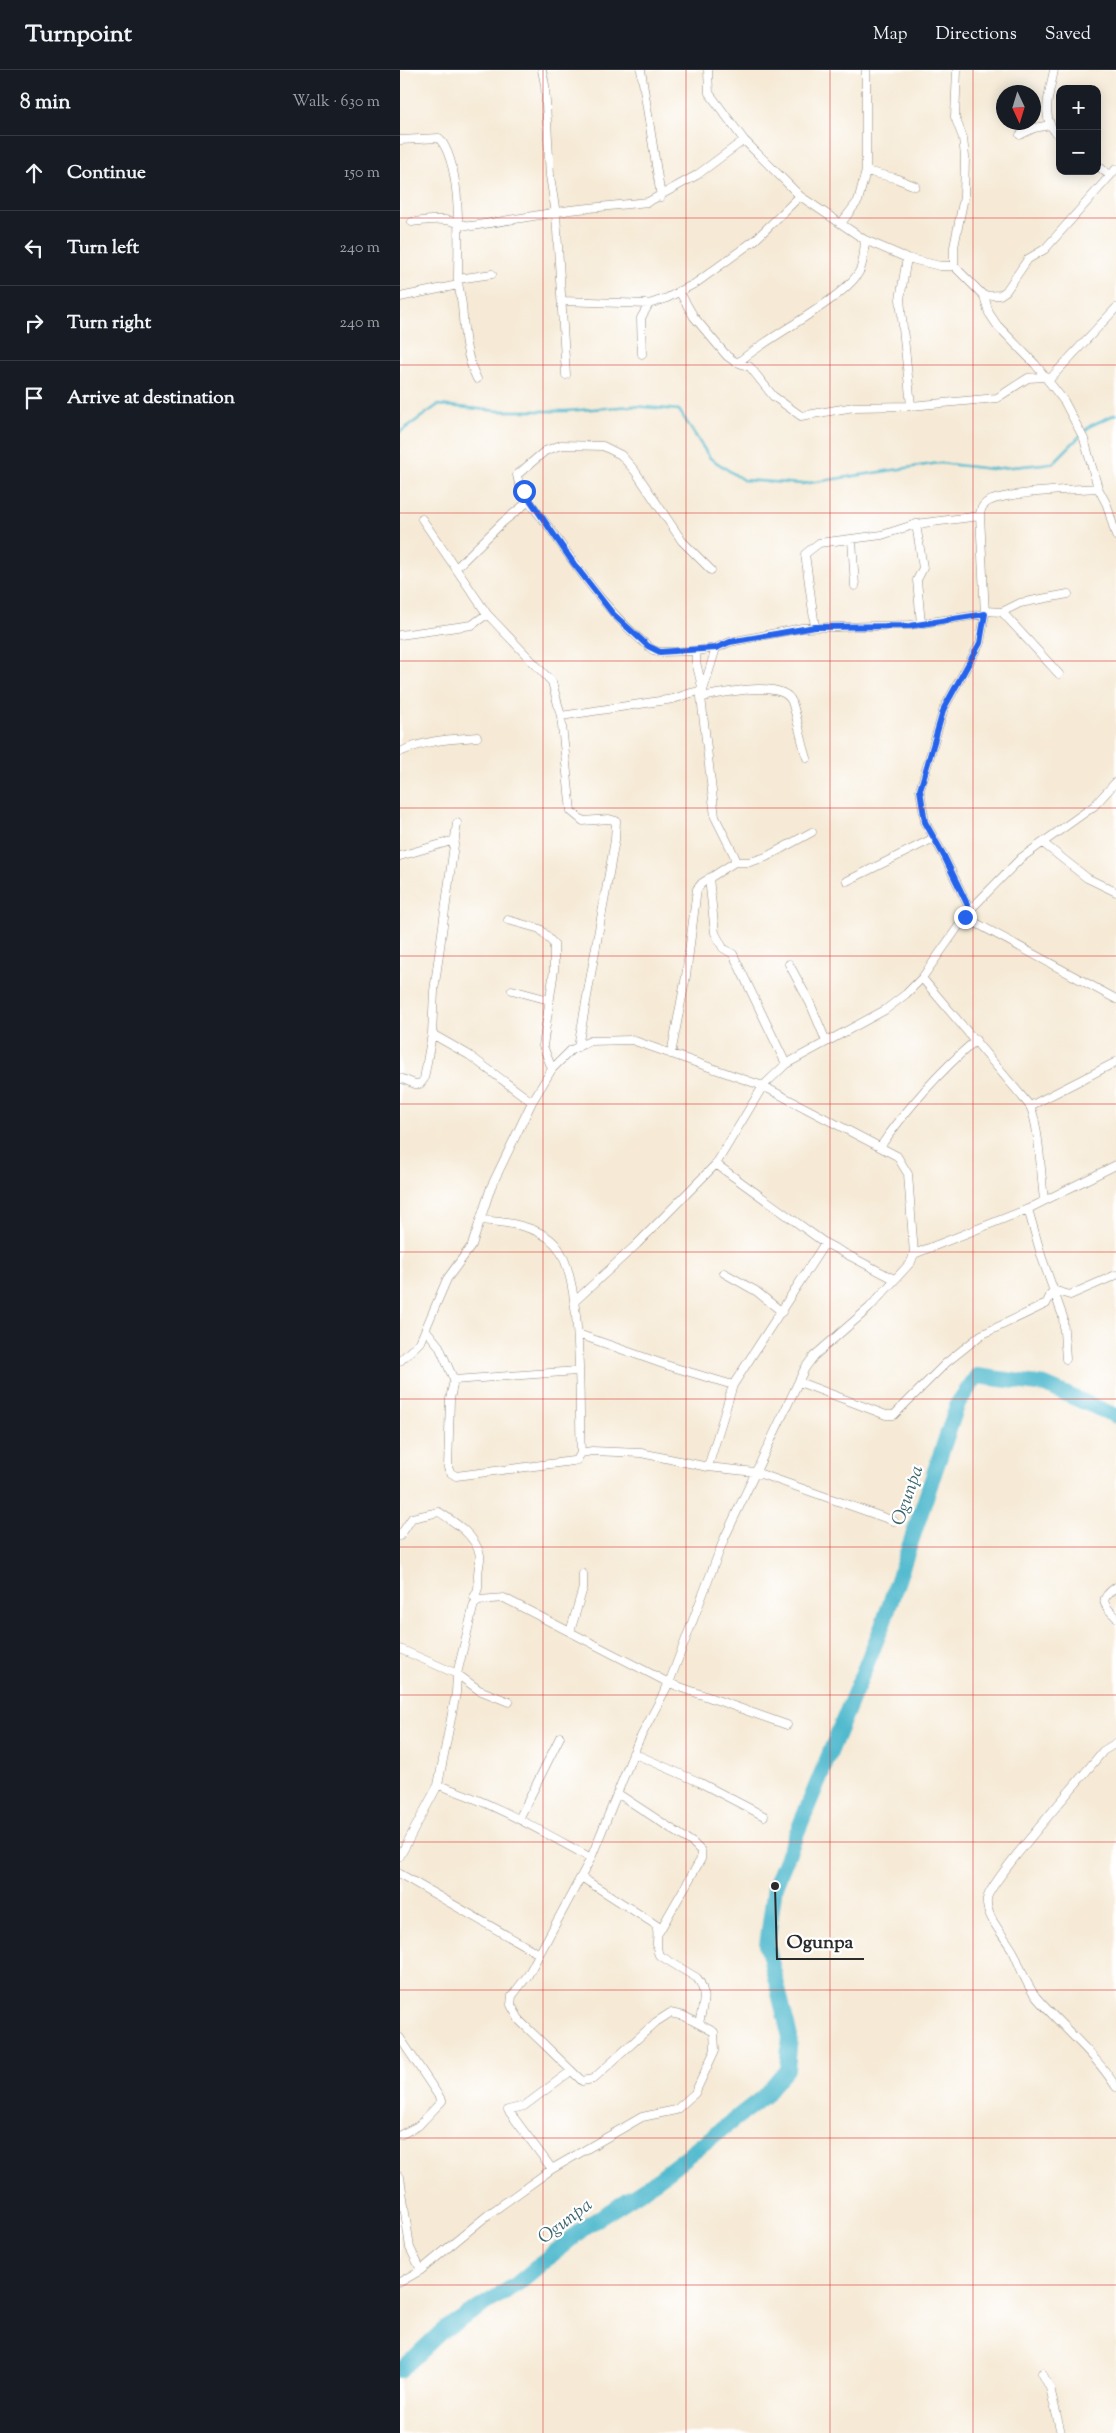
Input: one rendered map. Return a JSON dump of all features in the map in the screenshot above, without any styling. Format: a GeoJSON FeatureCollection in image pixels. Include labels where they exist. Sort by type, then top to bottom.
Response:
{"type":"FeatureCollection","features":[{"type":"Feature","properties":{"kind":"street"},"geometry":{"type":"LineString","coordinates":[[542,70],[545,85],[550,176],[556,214],[566,374]]}},
{"type":"Feature","properties":{"kind":"street"},"geometry":{"type":"LineString","coordinates":[[641,70],[661,197]]}},
{"type":"Feature","properties":{"kind":"street"},"geometry":{"type":"LineString","coordinates":[[708,70],[710,93],[744,140],[800,196],[842,222],[865,240],[908,258],[940,266],[954,266],[984,296],[989,313],[997,324],[1047,379],[1064,401],[1082,435],[1098,488],[1107,505],[1116,536]]}},
{"type":"Feature","properties":{"kind":"street"},"geometry":{"type":"LineString","coordinates":[[842,222],[858,201],[866,171],[866,70]]}},
{"type":"Feature","properties":{"kind":"street"},"geometry":{"type":"LineString","coordinates":[[954,266],[954,247],[964,197],[963,138],[955,117],[958,70]]}},
{"type":"Feature","properties":{"kind":"street"},"geometry":{"type":"LineString","coordinates":[[1054,70],[1046,111],[1050,126],[1056,132]]}},
{"type":"Feature","properties":{"kind":"street"},"geometry":{"type":"LineString","coordinates":[[1020,135],[1034,128],[1050,126]]}},
{"type":"Feature","properties":{"kind":"street"},"geometry":{"type":"LineString","coordinates":[[400,140],[440,138],[444,143],[454,174],[460,226],[458,282],[468,361],[477,379]]}},
{"type":"Feature","properties":{"kind":"street"},"geometry":{"type":"LineString","coordinates":[[412,222],[443,220],[454,222],[460,226],[507,222],[570,210],[648,202],[661,197],[697,175],[744,140]]}},
{"type":"Feature","properties":{"kind":"street"},"geometry":{"type":"LineString","coordinates":[[1101,168],[1109,174]]}},
{"type":"Feature","properties":{"kind":"street"},"geometry":{"type":"LineString","coordinates":[[984,296],[1000,295],[1006,291],[1028,259],[1045,249],[1109,174],[1116,169]]}},
{"type":"Feature","properties":{"kind":"street"},"geometry":{"type":"LineString","coordinates":[[866,171],[895,178],[915,186]]}},
{"type":"Feature","properties":{"kind":"street"},"geometry":{"type":"LineString","coordinates":[[562,301],[649,304],[679,291],[696,283],[755,240],[800,196]]}},
{"type":"Feature","properties":{"kind":"street"},"geometry":{"type":"LineString","coordinates":[[738,362],[846,287],[859,272],[865,240]]}},
{"type":"Feature","properties":{"kind":"street"},"geometry":{"type":"LineString","coordinates":[[908,258],[900,299],[911,406]]}},
{"type":"Feature","properties":{"kind":"street"},"geometry":{"type":"LineString","coordinates":[[400,297],[492,274]]}},
{"type":"Feature","properties":{"kind":"street"},"geometry":{"type":"LineString","coordinates":[[679,291],[704,329],[727,356],[750,367],[773,396],[801,416],[854,407],[911,406],[997,398],[1028,378],[1047,379],[1116,308]]}},
{"type":"Feature","properties":{"kind":"street"},"geometry":{"type":"LineString","coordinates":[[642,354],[641,318],[649,304]]}},
{"type":"Feature","properties":{"kind":"street"},"geometry":{"type":"LineString","coordinates":[[711,570],[682,541],[635,471],[621,455],[603,446],[561,445],[545,451],[529,462],[517,474],[518,484],[529,501],[613,614],[648,646],[660,652],[696,651],[716,648],[730,642],[815,627],[921,624],[985,612],[1002,612],[1020,603],[1068,594]]}},
{"type":"Feature","properties":{"kind":"street"},"geometry":{"type":"LineString","coordinates":[[1098,488],[1031,492],[992,499],[980,510],[985,612],[980,643],[944,708],[920,790],[925,822],[934,838],[967,914],[1116,998]]}},
{"type":"Feature","properties":{"kind":"street"},"geometry":{"type":"LineString","coordinates":[[456,568],[529,501]]}},
{"type":"Feature","properties":{"kind":"street"},"geometry":{"type":"LineString","coordinates":[[815,627],[806,552],[818,543],[882,535],[916,524],[980,516]]}},
{"type":"Feature","properties":{"kind":"street"},"geometry":{"type":"LineString","coordinates":[[422,519],[487,614],[552,682],[561,716],[571,811],[583,821],[609,819],[616,821],[615,840],[578,1047]]}},
{"type":"Feature","properties":{"kind":"street"},"geometry":{"type":"LineString","coordinates":[[916,524],[923,568],[917,580],[921,624]]}},
{"type":"Feature","properties":{"kind":"street"},"geometry":{"type":"LineString","coordinates":[[852,540],[855,586]]}},
{"type":"Feature","properties":{"kind":"street"},"geometry":{"type":"LineString","coordinates":[[1002,612],[1059,674]]}},
{"type":"Feature","properties":{"kind":"street"},"geometry":{"type":"LineString","coordinates":[[400,636],[472,625],[487,614]]}},
{"type":"Feature","properties":{"kind":"street"},"geometry":{"type":"LineString","coordinates":[[702,694],[716,648]]}},
{"type":"Feature","properties":{"kind":"street"},"geometry":{"type":"LineString","coordinates":[[696,651],[715,817],[734,855],[734,862]]}},
{"type":"Feature","properties":{"kind":"street"},"geometry":{"type":"LineString","coordinates":[[561,716],[673,699],[686,696],[693,691],[702,694],[768,689],[783,692],[791,700],[806,758]]}},
{"type":"Feature","properties":{"kind":"street"},"geometry":{"type":"LineString","coordinates":[[400,752],[412,746],[439,739],[477,736]]}},
{"type":"Feature","properties":{"kind":"street"},"geometry":{"type":"LineString","coordinates":[[574,1302],[637,1244],[716,1164],[764,1086],[786,1064],[885,1010],[922,978],[967,914],[1021,858],[1094,806],[1116,782]]}},
{"type":"Feature","properties":{"kind":"street"},"geometry":{"type":"LineString","coordinates":[[400,1078],[420,1084],[424,1078],[432,1034],[434,992],[458,823]]}},
{"type":"Feature","properties":{"kind":"street"},"geometry":{"type":"LineString","coordinates":[[671,1054],[686,976],[696,896],[702,883],[734,862],[750,862],[766,857],[812,832]]}},
{"type":"Feature","properties":{"kind":"street"},"geometry":{"type":"LineString","coordinates":[[847,881],[934,838]]}},
{"type":"Feature","properties":{"kind":"street"},"geometry":{"type":"LineString","coordinates":[[400,856],[455,840]]}},
{"type":"Feature","properties":{"kind":"street"},"geometry":{"type":"LineString","coordinates":[[1042,843],[1088,878],[1116,892]]}},
{"type":"Feature","properties":{"kind":"street"},"geometry":{"type":"LineString","coordinates":[[709,878],[715,933],[723,948],[732,954],[752,990],[786,1064]]}},
{"type":"Feature","properties":{"kind":"street"},"geometry":{"type":"LineString","coordinates":[[508,920],[540,929],[554,944],[556,953],[543,1046],[552,1069]]}},
{"type":"Feature","properties":{"kind":"street"},"geometry":{"type":"LineString","coordinates":[[789,964],[810,1003],[826,1041]]}},
{"type":"Feature","properties":{"kind":"street"},"geometry":{"type":"LineString","coordinates":[[922,978],[1030,1106],[1035,1117],[1035,1131],[1044,1200]]}},
{"type":"Feature","properties":{"kind":"street"},"geometry":{"type":"LineString","coordinates":[[512,990],[549,1000]]}},
{"type":"Feature","properties":{"kind":"street"},"geometry":{"type":"LineString","coordinates":[[432,1034],[469,1054],[532,1102]]}},
{"type":"Feature","properties":{"kind":"street"},"geometry":{"type":"LineString","coordinates":[[400,1361],[420,1342],[447,1279],[472,1245],[491,1187],[532,1102],[552,1069],[571,1050],[590,1041],[632,1040],[764,1086],[897,1156],[908,1174],[914,1254],[907,1268],[894,1279],[869,1308],[814,1356],[799,1382],[724,1539],[670,1684],[633,1754],[591,1858],[528,1975],[512,1996],[511,2004],[520,2021],[582,2081],[593,2079],[656,2022],[670,2013],[684,2016],[714,2032],[715,2050],[695,2093],[676,2110],[642,2117],[552,2170],[489,2214],[421,2270],[400,2282]]}},
{"type":"Feature","properties":{"kind":"street"},"geometry":{"type":"LineString","coordinates":[[880,1147],[904,1112],[936,1076],[976,1040]]}},
{"type":"Feature","properties":{"kind":"street"},"geometry":{"type":"LineString","coordinates":[[1030,1106],[1116,1062]]}},
{"type":"Feature","properties":{"kind":"street"},"geometry":{"type":"LineString","coordinates":[[716,1164],[826,1243],[894,1279]]}},
{"type":"Feature","properties":{"kind":"street"},"geometry":{"type":"LineString","coordinates":[[914,1254],[1028,1209],[1116,1165]]}},
{"type":"Feature","properties":{"kind":"street"},"geometry":{"type":"LineString","coordinates":[[1028,1209],[1063,1316],[1066,1359]]}},
{"type":"Feature","properties":{"kind":"street"},"geometry":{"type":"LineString","coordinates":[[426,1330],[438,1346],[454,1380],[450,1399],[448,1468],[451,1473],[456,1476],[577,1460],[581,1453],[577,1371],[578,1334],[574,1302],[564,1261],[556,1244],[539,1233],[506,1222],[480,1220]]}},
{"type":"Feature","properties":{"kind":"street"},"geometry":{"type":"LineString","coordinates":[[708,1467],[733,1385],[826,1243]]}},
{"type":"Feature","properties":{"kind":"street"},"geometry":{"type":"LineString","coordinates":[[724,1273],[756,1291],[782,1312]]}},
{"type":"Feature","properties":{"kind":"street"},"geometry":{"type":"LineString","coordinates":[[1054,1290],[1070,1295],[1116,1275]]}},
{"type":"Feature","properties":{"kind":"street"},"geometry":{"type":"LineString","coordinates":[[799,1382],[886,1415],[894,1415],[946,1363],[981,1335],[1046,1304],[1054,1290]]}},
{"type":"Feature","properties":{"kind":"street"},"geometry":{"type":"LineString","coordinates":[[578,1334],[666,1365],[733,1385]]}},
{"type":"Feature","properties":{"kind":"street"},"geometry":{"type":"LineString","coordinates":[[454,1380],[577,1371]]}},
{"type":"Feature","properties":{"kind":"street"},"geometry":{"type":"LineString","coordinates":[[581,1453],[592,1451],[641,1453],[708,1467],[755,1472],[894,1521]]}},
{"type":"Feature","properties":{"kind":"street"},"geometry":{"type":"LineString","coordinates":[[400,1536],[412,1518],[440,1512],[456,1523],[472,1538],[480,1556],[478,1576],[480,1588],[474,1597],[479,1600]]}},
{"type":"Feature","properties":{"kind":"street"},"geometry":{"type":"LineString","coordinates":[[570,1632],[583,1588],[583,1574]]}},
{"type":"Feature","properties":{"kind":"street"},"geometry":{"type":"LineString","coordinates":[[1116,1587],[1106,1594],[1104,1601],[1105,1607],[1116,1617]]}},
{"type":"Feature","properties":{"kind":"street"},"geometry":{"type":"LineString","coordinates":[[400,1856],[438,1785],[456,1693],[457,1674],[474,1604],[479,1600],[504,1598],[670,1684],[787,1725]]}},
{"type":"Feature","properties":{"kind":"street"},"geometry":{"type":"LineString","coordinates":[[400,1649],[457,1674],[479,1690],[509,1702]]}},
{"type":"Feature","properties":{"kind":"street"},"geometry":{"type":"LineString","coordinates":[[519,1818],[560,1737]]}},
{"type":"Feature","properties":{"kind":"street"},"geometry":{"type":"LineString","coordinates":[[1116,1743],[1103,1751],[1000,1875],[989,1889],[986,1900],[991,1915],[1014,1953],[1026,1983],[1045,2006],[1104,2067],[1116,2087]]}},
{"type":"Feature","properties":{"kind":"street"},"geometry":{"type":"LineString","coordinates":[[633,1754],[698,1782],[764,1816]]}},
{"type":"Feature","properties":{"kind":"street"},"geometry":{"type":"LineString","coordinates":[[438,1785],[460,1792],[519,1818],[591,1858]]}},
{"type":"Feature","properties":{"kind":"street"},"geometry":{"type":"LineString","coordinates":[[617,1794],[701,1851],[701,1860],[659,1932],[657,1950],[659,1955],[697,1978],[701,1983],[703,2004],[700,2023]]}},
{"type":"Feature","properties":{"kind":"street"},"geometry":{"type":"LineString","coordinates":[[400,1874],[539,1954]]}},
{"type":"Feature","properties":{"kind":"street"},"geometry":{"type":"LineString","coordinates":[[581,1877],[656,1925],[659,1932]]}},
{"type":"Feature","properties":{"kind":"street"},"geometry":{"type":"LineString","coordinates":[[400,2038],[442,2100],[418,2126],[400,2135]]}},
{"type":"Feature","properties":{"kind":"street"},"geometry":{"type":"LineString","coordinates":[[552,2170],[508,2110],[524,2106],[570,2071]]}},
{"type":"Feature","properties":{"kind":"street"},"geometry":{"type":"LineString","coordinates":[[400,2177],[410,2248],[421,2270]]}},
{"type":"Feature","properties":{"kind":"street"},"geometry":{"type":"LineString","coordinates":[[1042,2373],[1050,2388],[1061,2433]]}},
{"type":"Feature","properties":{"kind":"waterway"},"geometry":{"type":"LineString","coordinates":[[400,432],[438,405],[499,411],[566,411],[633,406],[679,410],[710,458],[743,480],[802,484],[939,463],[991,469],[1053,463],[1090,426],[1116,414]]}},
{"type":"Feature","properties":{"kind":"waterway","name":"Ogunpa"},"geometry":{"type":"LineString","coordinates":[[400,2371],[442,2331],[517,2284],[585,2227],[645,2189],[763,2097],[787,2069],[790,2037],[767,1945],[775,1886],[883,1624],[958,1403],[977,1376],[1045,1385],[1116,1416]]}},
{"type":"Feature","properties":{"kind":"place","name":"Ogunpa"},"geometry":{"type":"Point","coordinates":[775,1886]}},
{"type":"Feature","properties":{"kind":"route"},"geometry":{"type":"LineString","coordinates":[[524,491],[529,501],[574,564],[613,614],[648,646],[660,652],[696,651],[716,648],[730,642],[802,628],[910,626],[985,614],[980,643],[956,684],[936,729],[920,790],[925,822],[970,910],[965,917]]}}]}
